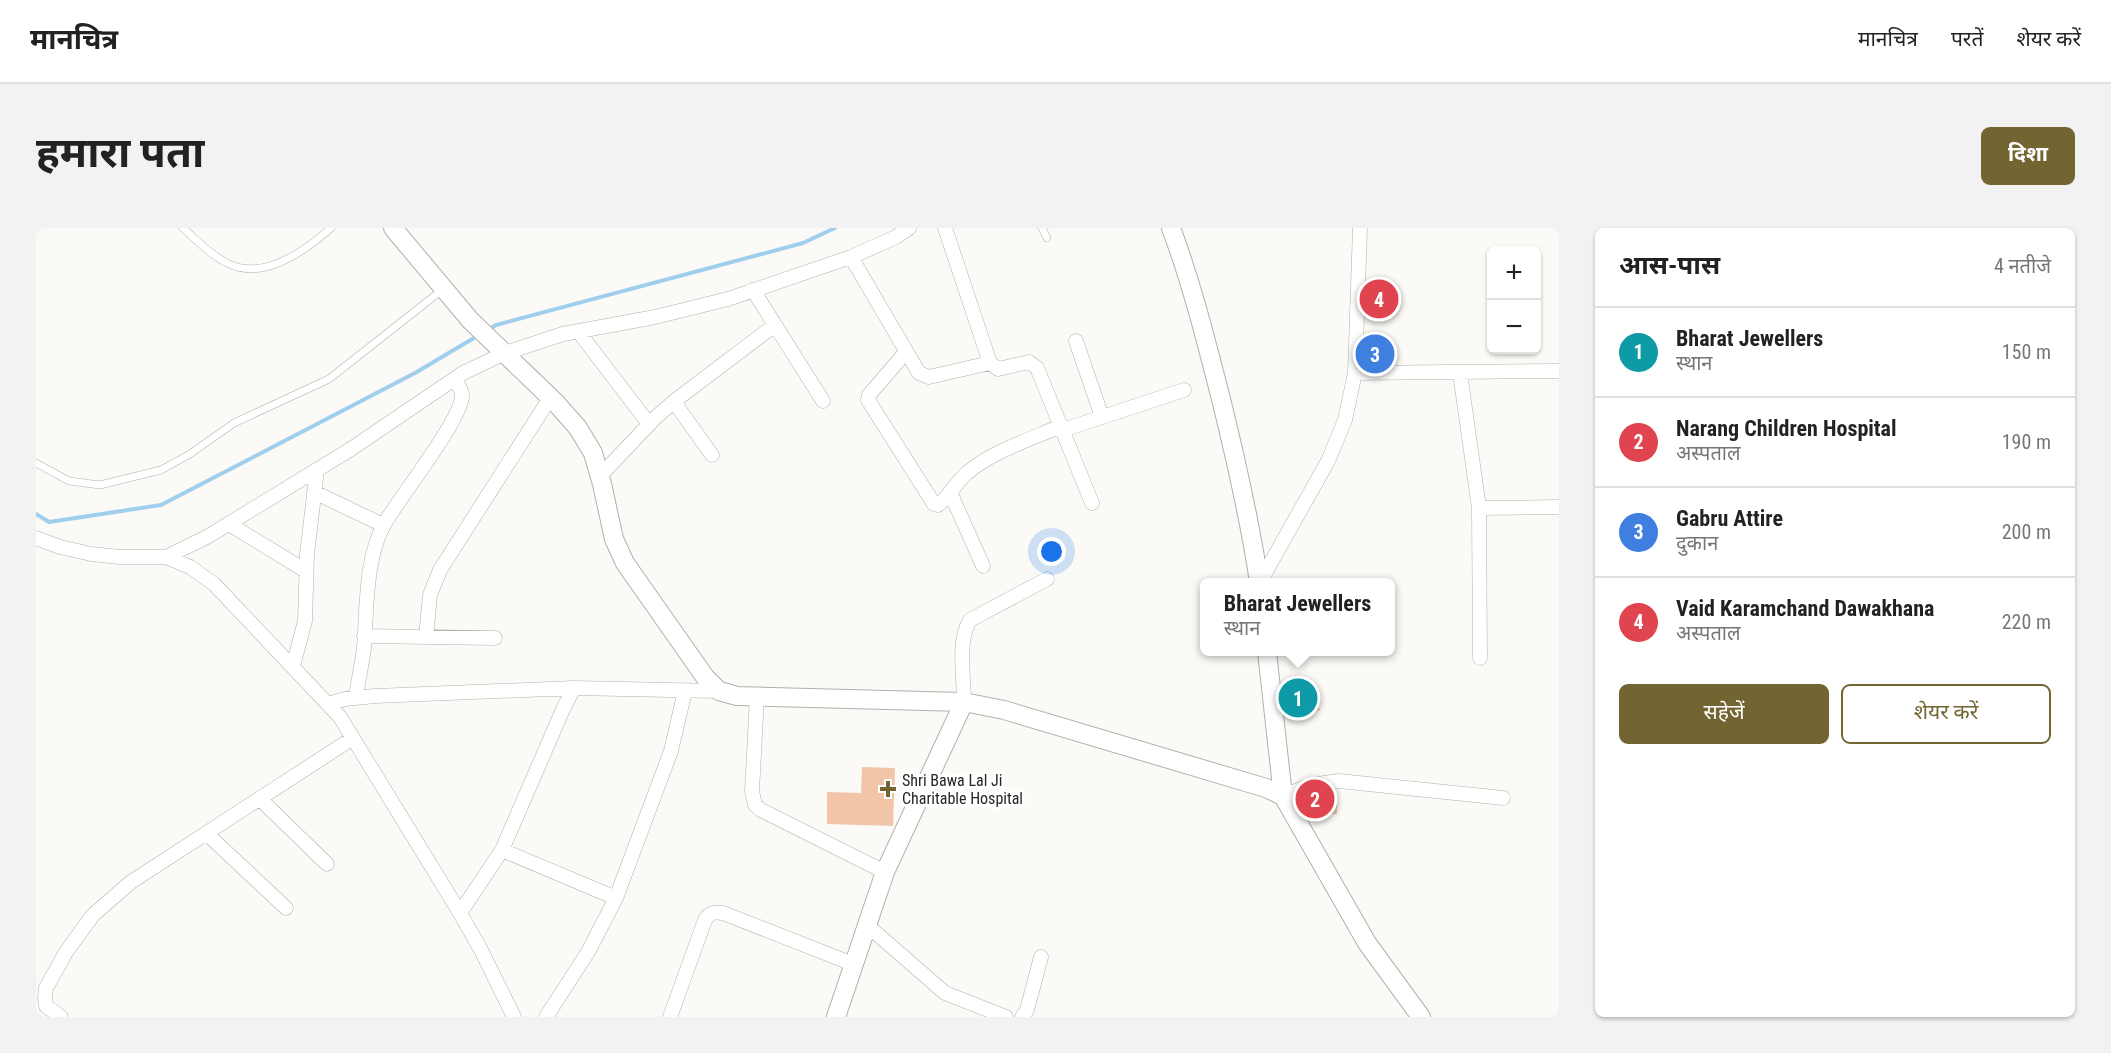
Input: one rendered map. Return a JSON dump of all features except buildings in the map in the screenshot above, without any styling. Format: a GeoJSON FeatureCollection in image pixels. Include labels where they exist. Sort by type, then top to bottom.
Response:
{"type":"FeatureCollection","features":[{"type":"Feature","properties":{"kind":"street"},"geometry":{"type":"LineString","coordinates":[[393,228],[470,320],[578,428],[593,453],[614,539],[625,563],[705,677],[719,691]]}},
{"type":"Feature","properties":{"kind":"street"},"geometry":{"type":"LineString","coordinates":[[36,538],[60,547],[91,554],[120,558],[166,557],[182,551],[229,524],[317,470],[501,349],[563,334],[695,309],[851,257],[896,237],[909,228]]}},
{"type":"Feature","properties":{"kind":"street"},"geometry":{"type":"LineString","coordinates":[[945,228],[990,363],[998,369],[1023,363],[1033,363],[1038,368],[1092,503]]}},
{"type":"Feature","properties":{"kind":"street"},"geometry":{"type":"LineString","coordinates":[[1171,228],[1205,335],[1239,474],[1258,578]]}},
{"type":"Feature","properties":{"kind":"street"},"geometry":{"type":"LineString","coordinates":[[1261,578],[1339,439],[1355,374],[1360,228]]}},
{"type":"Feature","properties":{"kind":"street"},"geometry":{"type":"LineString","coordinates":[[851,257],[915,369],[923,376],[929,377],[990,363]]}},
{"type":"Feature","properties":{"kind":"street"},"geometry":{"type":"LineString","coordinates":[[753,290],[823,401]]}},
{"type":"Feature","properties":{"kind":"street"},"geometry":{"type":"LineString","coordinates":[[600,476],[649,424],[674,402],[703,377],[775,325]]}},
{"type":"Feature","properties":{"kind":"street"},"geometry":{"type":"LineString","coordinates":[[578,331],[649,424]]}},
{"type":"Feature","properties":{"kind":"street"},"geometry":{"type":"LineString","coordinates":[[1076,341],[1102,417]]}},
{"type":"Feature","properties":{"kind":"street"},"geometry":{"type":"LineString","coordinates":[[906,352],[869,395],[868,400],[931,501],[939,505],[967,473],[980,464],[1061,428],[1184,390]]}},
{"type":"Feature","properties":{"kind":"street"},"geometry":{"type":"LineString","coordinates":[[1355,374],[1559,371]]}},
{"type":"Feature","properties":{"kind":"street"},"geometry":{"type":"LineString","coordinates":[[1460,373],[1479,508],[1480,658]]}},
{"type":"Feature","properties":{"kind":"street"},"geometry":{"type":"LineString","coordinates":[[356,698],[372,559],[383,525],[444,434],[461,402],[462,392],[454,379]]}},
{"type":"Feature","properties":{"kind":"street"},"geometry":{"type":"LineString","coordinates":[[426,637],[430,595],[440,570],[550,398]]}},
{"type":"Feature","properties":{"kind":"street"},"geometry":{"type":"LineString","coordinates":[[674,402],[712,455]]}},
{"type":"Feature","properties":{"kind":"street"},"geometry":{"type":"LineString","coordinates":[[293,666],[305,621],[306,571],[317,470]]}},
{"type":"Feature","properties":{"kind":"street"},"geometry":{"type":"LineString","coordinates":[[314,492],[383,525]]}},
{"type":"Feature","properties":{"kind":"street"},"geometry":{"type":"LineString","coordinates":[[950,492],[983,566]]}},
{"type":"Feature","properties":{"kind":"street"},"geometry":{"type":"LineString","coordinates":[[1479,508],[1559,507]]}},
{"type":"Feature","properties":{"kind":"street"},"geometry":{"type":"LineString","coordinates":[[229,524],[306,571]]}},
{"type":"Feature","properties":{"kind":"street"},"geometry":{"type":"LineString","coordinates":[[166,557],[190,567],[214,584],[340,717],[482,950],[514,1017]]}},
{"type":"Feature","properties":{"kind":"street"},"geometry":{"type":"LineString","coordinates":[[836,1017],[885,872],[964,702],[963,639],[965,628],[970,620],[1047,579]]}},
{"type":"Feature","properties":{"kind":"street"},"geometry":{"type":"LineString","coordinates":[[364,636],[495,638]]}},
{"type":"Feature","properties":{"kind":"street"},"geometry":{"type":"LineString","coordinates":[[1268,656],[1283,796],[1358,928],[1421,1017]]}},
{"type":"Feature","properties":{"kind":"street"},"geometry":{"type":"LineString","coordinates":[[328,704],[356,698],[574,688],[719,691],[757,697],[964,702],[1004,710],[1238,778],[1283,796],[1311,785],[1339,781],[1503,798]]}},
{"type":"Feature","properties":{"kind":"street"},"geometry":{"type":"LineString","coordinates":[[460,913],[502,850],[574,688]]}},
{"type":"Feature","properties":{"kind":"street"},"geometry":{"type":"LineString","coordinates":[[546,1017],[588,952],[616,898],[671,751],[685,691]]}},
{"type":"Feature","properties":{"kind":"street"},"geometry":{"type":"LineString","coordinates":[[757,697],[752,791],[755,804],[761,810],[885,872]]}},
{"type":"Feature","properties":{"kind":"street"},"geometry":{"type":"LineString","coordinates":[[56,1014],[45,998],[50,980],[93,915],[131,882],[353,738]]}},
{"type":"Feature","properties":{"kind":"street"},"geometry":{"type":"LineString","coordinates":[[260,799],[327,864]]}},
{"type":"Feature","properties":{"kind":"street"},"geometry":{"type":"LineString","coordinates":[[207,834],[286,908]]}},
{"type":"Feature","properties":{"kind":"street"},"geometry":{"type":"LineString","coordinates":[[502,850],[616,898]]}},
{"type":"Feature","properties":{"kind":"street"},"geometry":{"type":"LineString","coordinates":[[670,1017],[705,920],[714,912],[723,913],[853,964]]}},
{"type":"Feature","properties":{"kind":"street"},"geometry":{"type":"LineString","coordinates":[[868,926],[945,993],[1006,1017]]}},
{"type":"Feature","properties":{"kind":"street"},"geometry":{"type":"LineString","coordinates":[[1022,1017],[1027,1010],[1041,957]]}},
{"type":"Feature","properties":{"kind":"street"},"geometry":{"type":"LineString","coordinates":[[36,1007],[56,1014]]}},
{"type":"Feature","properties":{"kind":"lane"},"geometry":{"type":"LineString","coordinates":[[183,228],[228,264],[243,268],[265,267],[288,259],[316,242],[331,228]]}},
{"type":"Feature","properties":{"kind":"lane"},"geometry":{"type":"LineString","coordinates":[[1042,228],[1047,238]]}},
{"type":"Feature","properties":{"kind":"lane"},"geometry":{"type":"LineString","coordinates":[[36,463],[69,481],[100,485],[161,470],[190,454],[234,423],[329,378],[444,288]]}},
{"type":"Feature","properties":{"kind":"waterway"},"geometry":{"type":"LineString","coordinates":[[488,330],[496,325],[803,243],[835,228]]}},
{"type":"Feature","properties":{"kind":"waterway"},"geometry":{"type":"LineString","coordinates":[[36,514],[49,522],[161,505],[415,373],[479,335]]}},
{"type":"Feature","properties":{"kind":"place","name":"Vaid Karamchand Dawakhana"},"geometry":{"type":"Point","coordinates":[1379,299]}},
{"type":"Feature","properties":{"kind":"place","name":"Gabru Attire"},"geometry":{"type":"Point","coordinates":[1375,354]}},
{"type":"Feature","properties":{"kind":"place","name":"Bharat Jewellers"},"geometry":{"type":"Point","coordinates":[1298,698]}},
{"type":"Feature","properties":{"kind":"place","name":"Shri Bawa Lal Ji Charitable Hospital"},"geometry":{"type":"Point","coordinates":[888,789]}},
{"type":"Feature","properties":{"kind":"place","name":"Narang Children Hospital"},"geometry":{"type":"Point","coordinates":[1315,799]}}]}
